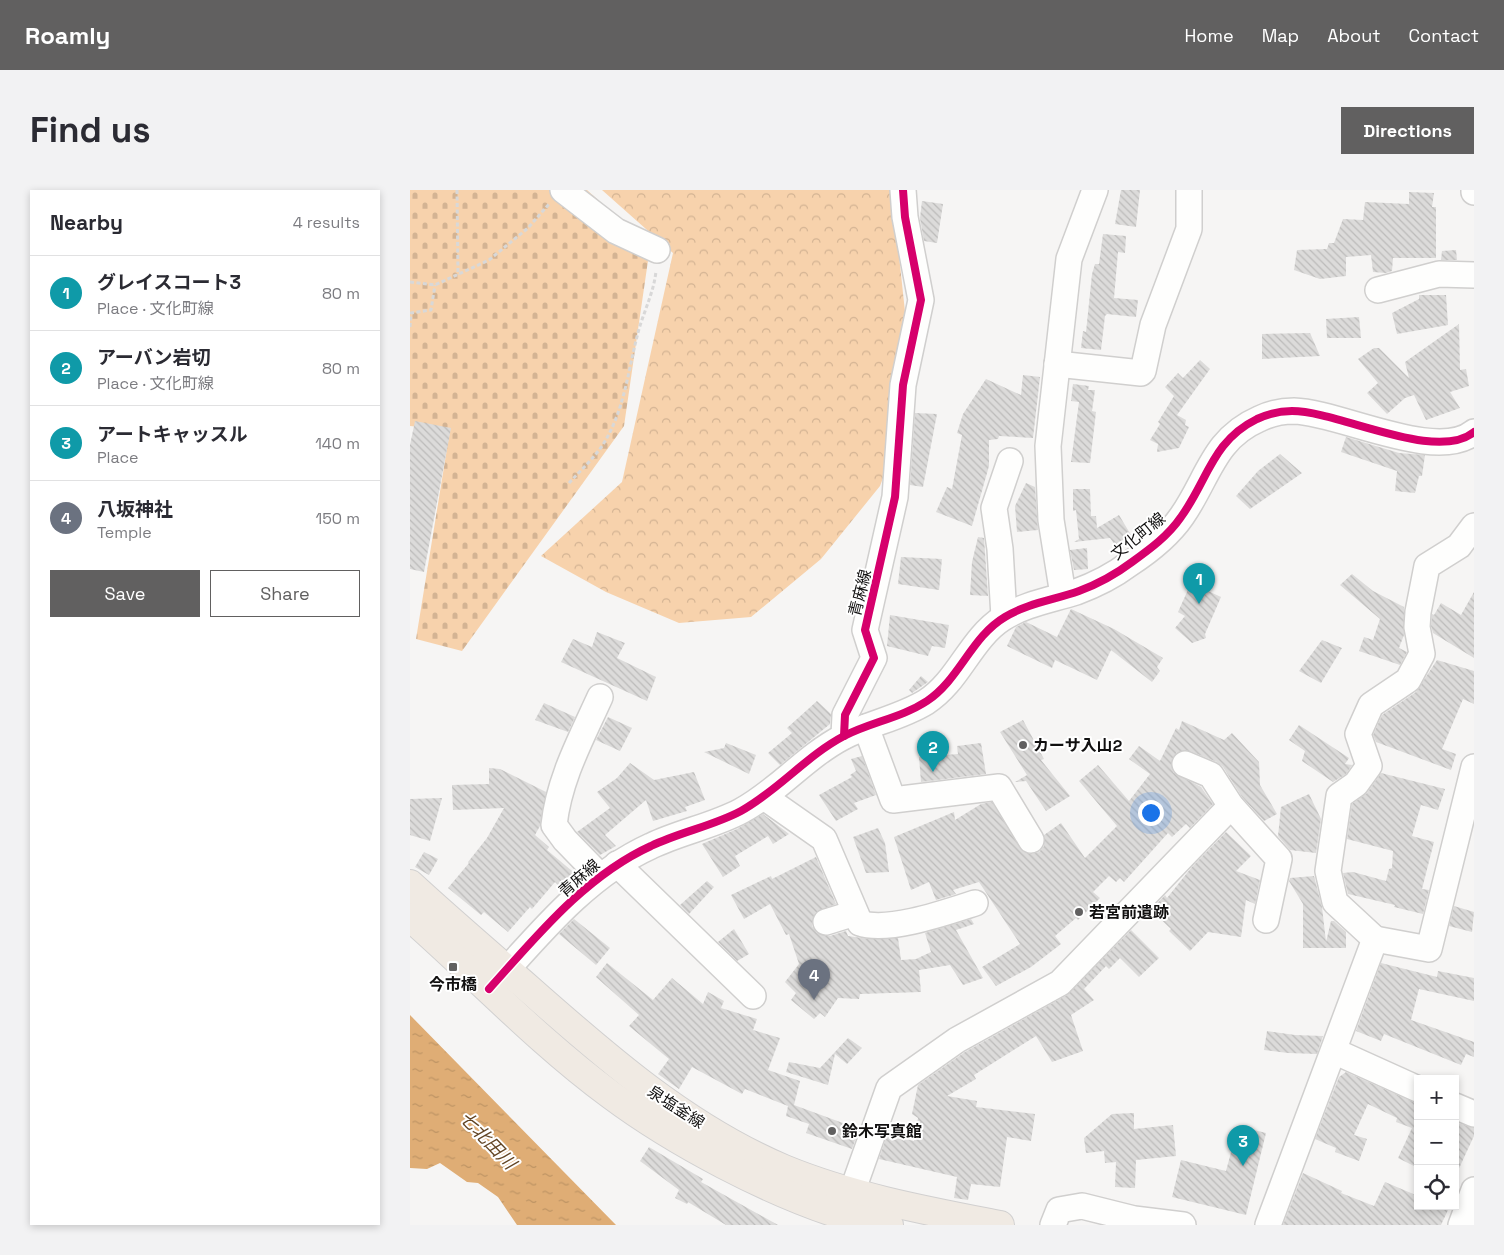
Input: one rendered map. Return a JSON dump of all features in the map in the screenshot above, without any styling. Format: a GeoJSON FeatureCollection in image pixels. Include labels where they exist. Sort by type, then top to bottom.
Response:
{"type":"FeatureCollection","features":[{"type":"Feature","properties":{"kind":"main road","name":"泉塩釜線"},"geometry":{"type":"LineString","coordinates":[[410,884],[559,1052],[611,1095],[674,1138],[780,1191],[890,1225]]}},
{"type":"Feature","properties":{"kind":"main road","name":"泉塩釜線"},"geometry":{"type":"LineString","coordinates":[[410,917],[497,980]]}},
{"type":"Feature","properties":{"kind":"main road","name":"泉塩釜線"},"geometry":{"type":"LineString","coordinates":[[847,1211],[1000,1225]]}},
{"type":"Feature","properties":{"kind":"street","name":"青麻線"},"geometry":{"type":"LineString","coordinates":[[497,980],[609,870],[650,846],[739,812],[764,796],[816,754],[855,732],[844,715],[874,658],[865,630],[895,497],[903,385],[920,300],[905,217],[903,190]]}},
{"type":"Feature","properties":{"kind":"street"},"geometry":{"type":"LineString","coordinates":[[1064,596],[1051,520],[1048,484],[1048,446],[1070,259],[1095,190]]}},
{"type":"Feature","properties":{"kind":"street"},"geometry":{"type":"LineString","coordinates":[[1057,364],[1141,373],[1143,371],[1153,325],[1189,229],[1189,190]]}},
{"type":"Feature","properties":{"kind":"street"},"geometry":{"type":"LineString","coordinates":[[557,196],[616,231],[657,250]]}},
{"type":"Feature","properties":{"kind":"street"},"geometry":{"type":"LineString","coordinates":[[1378,290],[1439,274],[1474,275]]}},
{"type":"Feature","properties":{"kind":"street","name":"文化町線"},"geometry":{"type":"LineString","coordinates":[[855,732],[915,708],[940,691],[954,676],[982,636],[1004,617],[1020,609],[1064,596],[1104,580],[1159,541],[1184,512],[1221,447],[1240,429],[1260,418],[1279,412],[1308,413],[1434,443],[1467,438],[1474,432]]}},
{"type":"Feature","properties":{"kind":"street"},"geometry":{"type":"LineString","coordinates":[[1004,617],[1000,549],[994,508],[1010,461]]}},
{"type":"Feature","properties":{"kind":"street"},"geometry":{"type":"LineString","coordinates":[[1474,526],[1459,546],[1428,566],[1418,612],[1422,654],[1408,680],[1371,705],[1358,734],[1369,766],[1356,784],[1339,796],[1328,871],[1335,902],[1375,939],[1429,949],[1474,767]]}},
{"type":"Feature","properties":{"kind":"street"},"geometry":{"type":"LineString","coordinates":[[600,697],[564,777],[556,804],[554,825],[565,840],[609,870],[753,996]]}},
{"type":"Feature","properties":{"kind":"street"},"geometry":{"type":"LineString","coordinates":[[855,732],[893,800],[999,787],[1032,840]]}},
{"type":"Feature","properties":{"kind":"street"},"geometry":{"type":"LineString","coordinates":[[1185,764],[1211,775],[1231,806],[1279,859],[1266,920]]}},
{"type":"Feature","properties":{"kind":"street"},"geometry":{"type":"LineString","coordinates":[[764,796],[824,839],[860,923],[870,926],[926,919],[975,903]]}},
{"type":"Feature","properties":{"kind":"street"},"geometry":{"type":"LineString","coordinates":[[847,1211],[890,1088],[956,1040],[1060,983],[1231,806]]}},
{"type":"Feature","properties":{"kind":"street"},"geometry":{"type":"LineString","coordinates":[[826,922],[855,913]]}},
{"type":"Feature","properties":{"kind":"street"},"geometry":{"type":"LineString","coordinates":[[1268,1225],[1375,939]]}},
{"type":"Feature","properties":{"kind":"street"},"geometry":{"type":"LineString","coordinates":[[1334,1051],[1414,1087]]}},
{"type":"Feature","properties":{"kind":"street"},"geometry":{"type":"LineString","coordinates":[[1459,1108],[1474,1114]]}},
{"type":"Feature","properties":{"kind":"street"},"geometry":{"type":"LineString","coordinates":[[1461,1225],[1474,1190]]}},
{"type":"Feature","properties":{"kind":"street"},"geometry":{"type":"LineString","coordinates":[[1053,1225],[1059,1210],[1082,1206],[1134,1219],[1183,1225]]}},
{"type":"Feature","properties":{"kind":"path"},"geometry":{"type":"LineString","coordinates":[[457,190],[458,275]]}},
{"type":"Feature","properties":{"kind":"path"},"geometry":{"type":"LineString","coordinates":[[410,282],[435,285],[489,260],[528,228],[557,196]]}},
{"type":"Feature","properties":{"kind":"path"},"geometry":{"type":"LineString","coordinates":[[569,483],[602,446],[624,396],[639,329],[655,283],[657,250]]}},
{"type":"Feature","properties":{"kind":"path"},"geometry":{"type":"LineString","coordinates":[[410,327],[411,313],[431,310],[435,285]]}},
{"type":"Feature","properties":{"kind":"green space"},"geometry":{"type":"Polygon","coordinates":[[[410,190],[587,190],[650,247],[624,426],[462,651],[416,639],[450,430],[410,426],[410,190]]]}},
{"type":"Feature","properties":{"kind":"green space"},"geometry":{"type":"Polygon","coordinates":[[[602,190],[892,190],[914,396],[880,486],[821,559],[751,617],[679,623],[606,592],[541,556],[622,482],[673,253],[602,190]]]}},
{"type":"Feature","properties":{"kind":"water","name":"七北田川"},"geometry":{"type":"Polygon","coordinates":[[[410,1015],[616,1225],[517,1225],[498,1197],[478,1183],[467,1182],[440,1163],[427,1169],[410,1168],[410,1015]]]}},
{"type":"Feature","properties":{"kind":"building"},"geometry":{"type":"Polygon","coordinates":[[[1121,190],[1140,190],[1136,227],[1115,224],[1121,190]]]}},
{"type":"Feature","properties":{"kind":"building"},"geometry":{"type":"Polygon","coordinates":[[[1409,192],[1434,193],[1432,207],[1436,207],[1436,258],[1393,258],[1392,271],[1386,273],[1373,272],[1371,255],[1346,257],[1346,276],[1320,279],[1294,270],[1297,250],[1327,249],[1329,243],[1334,243],[1343,219],[1363,220],[1365,202],[1409,204],[1409,192]]]}},
{"type":"Feature","properties":{"kind":"building"},"geometry":{"type":"Polygon","coordinates":[[[922,201],[943,204],[937,243],[924,241],[920,218],[922,201]]]}},
{"type":"Feature","properties":{"kind":"building"},"geometry":{"type":"Polygon","coordinates":[[[1103,234],[1126,236],[1125,253],[1118,252],[1114,298],[1138,300],[1136,317],[1107,314],[1105,316],[1101,350],[1081,348],[1083,331],[1086,332],[1092,274],[1095,264],[1099,264],[1103,234]]]}},
{"type":"Feature","properties":{"kind":"building"},"geometry":{"type":"Polygon","coordinates":[[[1456,250],[1457,260],[1441,260],[1442,251],[1456,250]]]}},
{"type":"Feature","properties":{"kind":"building"},"geometry":{"type":"Polygon","coordinates":[[[1419,295],[1446,295],[1448,325],[1397,334],[1392,313],[1419,299],[1419,295]]]}},
{"type":"Feature","properties":{"kind":"building"},"geometry":{"type":"Polygon","coordinates":[[[1359,317],[1361,338],[1327,338],[1326,319],[1359,317]]]}},
{"type":"Feature","properties":{"kind":"building"},"geometry":{"type":"Polygon","coordinates":[[[1459,324],[1460,370],[1466,369],[1469,386],[1450,392],[1460,408],[1426,420],[1414,395],[1405,398],[1387,414],[1367,393],[1378,383],[1358,359],[1374,348],[1379,348],[1409,378],[1405,362],[1459,324]]]}},
{"type":"Feature","properties":{"kind":"building"},"geometry":{"type":"Polygon","coordinates":[[[1310,333],[1320,356],[1262,359],[1262,334],[1310,333]]]}},
{"type":"Feature","properties":{"kind":"building"},"geometry":{"type":"Polygon","coordinates":[[[1200,360],[1210,369],[1177,415],[1186,420],[1185,425],[1189,427],[1179,448],[1157,452],[1158,444],[1150,440],[1160,424],[1158,422],[1174,396],[1165,387],[1178,373],[1183,378],[1200,360]]]}},
{"type":"Feature","properties":{"kind":"building"},"geometry":{"type":"Polygon","coordinates":[[[1023,375],[1040,377],[1033,438],[999,436],[998,439],[989,440],[989,466],[972,526],[936,512],[947,487],[952,489],[962,435],[957,433],[963,414],[986,379],[1021,395],[1023,375]]]}},
{"type":"Feature","properties":{"kind":"building"},"geometry":{"type":"Polygon","coordinates":[[[1073,384],[1089,386],[1088,390],[1095,390],[1092,411],[1096,412],[1090,463],[1071,462],[1079,402],[1071,401],[1073,384]]]}},
{"type":"Feature","properties":{"kind":"building"},"geometry":{"type":"Polygon","coordinates":[[[915,413],[937,414],[923,487],[910,485],[915,413]]]}},
{"type":"Feature","properties":{"kind":"building"},"geometry":{"type":"Polygon","coordinates":[[[415,421],[451,428],[424,572],[410,569],[410,445],[415,421]]]}},
{"type":"Feature","properties":{"kind":"building"},"geometry":{"type":"Polygon","coordinates":[[[1346,437],[1399,453],[1425,455],[1422,476],[1419,476],[1415,493],[1395,491],[1397,471],[1341,452],[1346,437]]]}},
{"type":"Feature","properties":{"kind":"building"},"geometry":{"type":"Polygon","coordinates":[[[1280,454],[1302,473],[1250,509],[1236,496],[1258,471],[1280,454]]]}},
{"type":"Feature","properties":{"kind":"building"},"geometry":{"type":"Polygon","coordinates":[[[1026,483],[1035,487],[1038,530],[1017,532],[1015,506],[1026,483]]]}},
{"type":"Feature","properties":{"kind":"building"},"geometry":{"type":"Polygon","coordinates":[[[1073,489],[1090,489],[1091,516],[1096,516],[1097,528],[1119,515],[1131,535],[1115,545],[1110,538],[1074,542],[1079,539],[1076,510],[1073,511],[1073,489]]]}},
{"type":"Feature","properties":{"kind":"building"},"geometry":{"type":"Polygon","coordinates":[[[978,537],[984,538],[988,596],[970,595],[972,562],[978,537]]]}},
{"type":"Feature","properties":{"kind":"building"},"geometry":{"type":"Polygon","coordinates":[[[1087,548],[1088,569],[1074,570],[1070,550],[1087,548]]]}},
{"type":"Feature","properties":{"kind":"building"},"geometry":{"type":"Polygon","coordinates":[[[901,557],[942,559],[939,590],[898,584],[901,557]]]}},
{"type":"Feature","properties":{"kind":"building"},"geometry":{"type":"Polygon","coordinates":[[[1352,574],[1373,591],[1404,607],[1404,635],[1399,648],[1407,652],[1400,665],[1359,651],[1364,637],[1373,640],[1380,619],[1340,585],[1352,574]]]}},
{"type":"Feature","properties":{"kind":"building"},"geometry":{"type":"Polygon","coordinates":[[[1191,583],[1221,597],[1205,634],[1206,638],[1192,643],[1175,628],[1185,616],[1178,612],[1191,583]]]}},
{"type":"Feature","properties":{"kind":"building"},"geometry":{"type":"Polygon","coordinates":[[[1474,592],[1474,658],[1433,633],[1431,626],[1432,614],[1434,615],[1441,603],[1461,615],[1474,592]]]}},
{"type":"Feature","properties":{"kind":"building"},"geometry":{"type":"Polygon","coordinates":[[[1071,609],[1114,629],[1163,658],[1157,667],[1160,671],[1152,682],[1111,650],[1097,680],[1055,660],[1052,668],[1007,646],[1016,627],[1026,622],[1057,637],[1071,609]]]}},
{"type":"Feature","properties":{"kind":"building"},"geometry":{"type":"Polygon","coordinates":[[[890,615],[949,625],[945,648],[932,646],[928,656],[887,646],[890,615]]]}},
{"type":"Feature","properties":{"kind":"building"},"geometry":{"type":"Polygon","coordinates":[[[597,632],[625,643],[617,658],[656,677],[647,701],[561,662],[573,639],[592,647],[597,632]]]}},
{"type":"Feature","properties":{"kind":"building"},"geometry":{"type":"Polygon","coordinates":[[[1322,640],[1342,648],[1321,683],[1299,671],[1322,640]]]}},
{"type":"Feature","properties":{"kind":"building"},"geometry":{"type":"Polygon","coordinates":[[[1437,660],[1474,671],[1474,704],[1463,699],[1442,749],[1456,754],[1451,770],[1376,742],[1373,735],[1382,715],[1416,692],[1437,660]]]}},
{"type":"Feature","properties":{"kind":"building"},"geometry":{"type":"Polygon","coordinates":[[[921,676],[928,682],[912,693],[909,690],[921,676]]]}},
{"type":"Feature","properties":{"kind":"building"},"geometry":{"type":"Polygon","coordinates":[[[817,701],[831,714],[830,724],[780,765],[768,753],[792,733],[787,728],[817,701]]]}},
{"type":"Feature","properties":{"kind":"building"},"geometry":{"type":"Polygon","coordinates":[[[544,703],[575,717],[568,732],[535,720],[544,703]]]}},
{"type":"Feature","properties":{"kind":"building"},"geometry":{"type":"Polygon","coordinates":[[[608,717],[632,728],[620,751],[596,740],[608,717]]]}},
{"type":"Feature","properties":{"kind":"building"},"geometry":{"type":"Polygon","coordinates":[[[1023,720],[1044,759],[1041,760],[1070,796],[1046,811],[1026,781],[1015,782],[1027,775],[1000,732],[1023,720]]]}},
{"type":"Feature","properties":{"kind":"building"},"geometry":{"type":"Polygon","coordinates":[[[1182,721],[1224,740],[1232,733],[1259,762],[1260,785],[1277,814],[1264,821],[1242,797],[1223,767],[1217,762],[1190,751],[1177,752],[1172,759],[1173,772],[1201,787],[1213,804],[1190,828],[1186,824],[1172,837],[1168,833],[1124,882],[1120,878],[1116,882],[1109,876],[1093,892],[1100,898],[1078,920],[1076,918],[1055,936],[1061,944],[1031,967],[996,986],[982,967],[1020,944],[979,882],[953,890],[956,894],[936,900],[929,882],[911,890],[894,837],[954,812],[955,820],[981,804],[992,802],[1024,852],[1032,854],[1039,852],[1044,846],[1044,835],[1061,823],[1085,858],[1117,826],[1079,781],[1098,765],[1129,801],[1150,774],[1129,759],[1139,746],[1160,761],[1176,728],[1179,730],[1182,721]]]}},
{"type":"Feature","properties":{"kind":"building"},"geometry":{"type":"Polygon","coordinates":[[[1299,725],[1349,758],[1345,764],[1352,765],[1346,774],[1333,782],[1302,761],[1305,751],[1289,740],[1299,725]]]}},
{"type":"Feature","properties":{"kind":"building"},"geometry":{"type":"Polygon","coordinates":[[[726,743],[756,755],[749,774],[704,752],[724,748],[726,743]]]}},
{"type":"Feature","properties":{"kind":"building"},"geometry":{"type":"Polygon","coordinates":[[[981,743],[986,774],[921,782],[919,757],[958,754],[957,746],[981,743]]]}},
{"type":"Feature","properties":{"kind":"building"},"geometry":{"type":"Polygon","coordinates":[[[862,756],[876,795],[854,803],[858,809],[836,821],[819,795],[852,777],[850,775],[856,771],[851,759],[862,756]]]}},
{"type":"Feature","properties":{"kind":"building"},"geometry":{"type":"Polygon","coordinates":[[[630,763],[654,780],[694,772],[705,800],[685,807],[687,811],[653,821],[646,800],[605,835],[616,846],[600,855],[577,832],[610,808],[597,792],[617,778],[630,763]]]}},
{"type":"Feature","properties":{"kind":"building"},"geometry":{"type":"Polygon","coordinates":[[[489,768],[500,769],[546,792],[540,826],[535,835],[549,847],[547,850],[578,876],[563,890],[555,882],[532,909],[530,907],[508,932],[484,912],[481,915],[448,888],[487,838],[504,808],[453,810],[452,785],[489,784],[489,768]]]}},
{"type":"Feature","properties":{"kind":"building"},"geometry":{"type":"Polygon","coordinates":[[[1381,773],[1445,789],[1438,810],[1421,805],[1412,836],[1434,842],[1422,889],[1429,890],[1423,914],[1348,894],[1343,873],[1353,872],[1386,881],[1389,869],[1392,868],[1393,851],[1347,839],[1352,804],[1367,793],[1381,773]]]}},
{"type":"Feature","properties":{"kind":"building"},"geometry":{"type":"Polygon","coordinates":[[[1309,794],[1321,819],[1316,853],[1290,850],[1278,836],[1281,807],[1309,794]]]}},
{"type":"Feature","properties":{"kind":"building"},"geometry":{"type":"Polygon","coordinates":[[[442,798],[430,841],[410,835],[410,799],[442,798]]]}},
{"type":"Feature","properties":{"kind":"building"},"geometry":{"type":"Polygon","coordinates":[[[763,814],[789,834],[773,844],[768,836],[735,856],[740,866],[723,877],[702,844],[737,829],[763,814]]]}},
{"type":"Feature","properties":{"kind":"building"},"geometry":{"type":"Polygon","coordinates":[[[878,828],[885,843],[889,872],[866,873],[853,837],[878,828]]]}},
{"type":"Feature","properties":{"kind":"building"},"geometry":{"type":"Polygon","coordinates":[[[1226,832],[1251,856],[1236,871],[1260,880],[1255,904],[1246,900],[1241,937],[1208,932],[1190,951],[1151,910],[1165,895],[1167,898],[1191,868],[1226,832]]]}},
{"type":"Feature","properties":{"kind":"building"},"geometry":{"type":"Polygon","coordinates":[[[424,852],[438,859],[429,875],[415,867],[424,852]]]}},
{"type":"Feature","properties":{"kind":"building"},"geometry":{"type":"Polygon","coordinates":[[[816,857],[836,904],[815,913],[812,926],[817,933],[830,936],[846,931],[848,936],[869,939],[898,938],[901,960],[916,959],[931,952],[925,933],[971,919],[974,924],[956,930],[983,978],[963,985],[950,965],[919,970],[921,992],[860,994],[859,999],[838,998],[825,1017],[820,1013],[814,1019],[791,1000],[796,993],[785,982],[799,964],[789,934],[786,935],[770,904],[744,919],[731,895],[771,876],[772,879],[816,857]]]}},
{"type":"Feature","properties":{"kind":"building"},"geometry":{"type":"Polygon","coordinates":[[[1314,876],[1322,907],[1326,942],[1331,921],[1334,921],[1346,932],[1346,948],[1303,948],[1303,904],[1289,881],[1290,878],[1314,876]]]}},
{"type":"Feature","properties":{"kind":"building"},"geometry":{"type":"Polygon","coordinates":[[[707,881],[714,887],[689,914],[680,905],[707,881]]]}},
{"type":"Feature","properties":{"kind":"building"},"geometry":{"type":"Polygon","coordinates":[[[1454,906],[1474,912],[1472,932],[1449,926],[1454,906]]]}},
{"type":"Feature","properties":{"kind":"building"},"geometry":{"type":"Polygon","coordinates":[[[574,919],[610,948],[596,965],[559,934],[574,919]]]}},
{"type":"Feature","properties":{"kind":"building"},"geometry":{"type":"Polygon","coordinates":[[[734,929],[749,954],[737,961],[718,942],[734,929]]]}},
{"type":"Feature","properties":{"kind":"building"},"geometry":{"type":"Polygon","coordinates":[[[1131,930],[1159,958],[1139,977],[1120,958],[1109,969],[1106,966],[1084,989],[1094,1000],[1071,1015],[1083,1051],[1052,1062],[1036,1036],[974,1075],[976,1079],[947,1096],[977,1101],[976,1107],[1035,1114],[1031,1141],[1007,1137],[1000,1187],[971,1184],[968,1200],[954,1198],[957,1177],[879,1159],[887,1135],[914,1141],[918,1118],[912,1114],[918,1085],[965,1052],[1067,995],[1131,930]]]}},
{"type":"Feature","properties":{"kind":"building"},"geometry":{"type":"Polygon","coordinates":[[[607,963],[653,1000],[672,978],[703,1004],[708,992],[724,1001],[721,1008],[757,1019],[753,1030],[780,1038],[768,1070],[800,1081],[794,1105],[859,1129],[852,1149],[806,1133],[809,1124],[786,1116],[788,1106],[745,1089],[742,1094],[692,1067],[679,1089],[658,1074],[669,1059],[629,1026],[639,1015],[596,977],[607,963]]]}},
{"type":"Feature","properties":{"kind":"building"},"geometry":{"type":"Polygon","coordinates":[[[1381,963],[1437,977],[1438,971],[1474,978],[1474,1001],[1419,989],[1411,1020],[1474,1042],[1474,1057],[1466,1054],[1461,1065],[1384,1034],[1381,1041],[1356,1031],[1381,963]]]}},
{"type":"Feature","properties":{"kind":"building"},"geometry":{"type":"Polygon","coordinates":[[[1267,1031],[1323,1036],[1317,1054],[1288,1053],[1264,1050],[1267,1031]]]}},
{"type":"Feature","properties":{"kind":"building"},"geometry":{"type":"Polygon","coordinates":[[[848,1038],[862,1048],[847,1064],[835,1054],[828,1085],[786,1072],[789,1062],[820,1068],[848,1038]]]}},
{"type":"Feature","properties":{"kind":"building"},"geometry":{"type":"Polygon","coordinates":[[[1346,1072],[1414,1102],[1414,1166],[1398,1158],[1412,1128],[1396,1122],[1397,1118],[1368,1104],[1354,1135],[1367,1139],[1359,1161],[1335,1152],[1336,1148],[1315,1139],[1339,1077],[1346,1072]]]}},
{"type":"Feature","properties":{"kind":"building"},"geometry":{"type":"Polygon","coordinates":[[[1134,1113],[1134,1129],[1173,1125],[1176,1156],[1136,1160],[1135,1188],[1115,1187],[1116,1162],[1105,1163],[1104,1151],[1086,1153],[1084,1138],[1112,1114],[1134,1113]]]}},
{"type":"Feature","properties":{"kind":"building"},"geometry":{"type":"Polygon","coordinates":[[[1459,1123],[1474,1128],[1474,1136],[1459,1168],[1459,1123]]]}},
{"type":"Feature","properties":{"kind":"building"},"geometry":{"type":"Polygon","coordinates":[[[1238,1126],[1266,1133],[1246,1215],[1172,1197],[1181,1160],[1226,1171],[1238,1126]]]}},
{"type":"Feature","properties":{"kind":"building"},"geometry":{"type":"Polygon","coordinates":[[[649,1147],[703,1179],[701,1182],[778,1225],[726,1225],[688,1202],[687,1204],[675,1198],[679,1190],[640,1161],[649,1147]]]}},
{"type":"Feature","properties":{"kind":"building"},"geometry":{"type":"Polygon","coordinates":[[[1303,1173],[1342,1191],[1341,1193],[1374,1206],[1385,1182],[1414,1194],[1414,1210],[1448,1210],[1441,1225],[1283,1225],[1303,1173]]]}},
{"type":"Feature","properties":{"kind":"cycle path"},"geometry":{"type":"LineString","coordinates":[[844,736],[845,715],[874,658],[865,630],[895,497],[903,385],[921,300],[905,217],[903,190]]}},
{"type":"Feature","properties":{"kind":"cycle path"},"geometry":{"type":"LineString","coordinates":[[489,989],[563,909],[604,874],[651,846],[741,811],[755,803],[830,744],[854,731],[907,712],[927,701],[948,681],[983,635],[1005,617],[1023,608],[1079,591],[1120,571],[1165,536],[1176,524],[1220,450],[1230,438],[1257,419],[1270,414],[1292,411],[1312,413],[1386,433],[1436,442],[1457,440],[1474,432]]}},
{"type":"Feature","properties":{"kind":"place","name":"グレイスコート3"},"geometry":{"type":"Point","coordinates":[1199,604]}},
{"type":"Feature","properties":{"kind":"place","name":"カーサ入山2"},"geometry":{"type":"Point","coordinates":[1023,745]}},
{"type":"Feature","properties":{"kind":"place","name":"アーバン岩切"},"geometry":{"type":"Point","coordinates":[933,772]}},
{"type":"Feature","properties":{"kind":"place","name":"若宮前遺跡"},"geometry":{"type":"Point","coordinates":[1079,912]}},
{"type":"Feature","properties":{"kind":"place","name":"今市橋"},"geometry":{"type":"Point","coordinates":[453,967]}},
{"type":"Feature","properties":{"kind":"place","name":"八坂神社"},"geometry":{"type":"Point","coordinates":[814,1000]}},
{"type":"Feature","properties":{"kind":"place","name":"鈴木写真館"},"geometry":{"type":"Point","coordinates":[832,1131]}},
{"type":"Feature","properties":{"kind":"place","name":"アートキャッスル"},"geometry":{"type":"Point","coordinates":[1243,1166]}}]}
